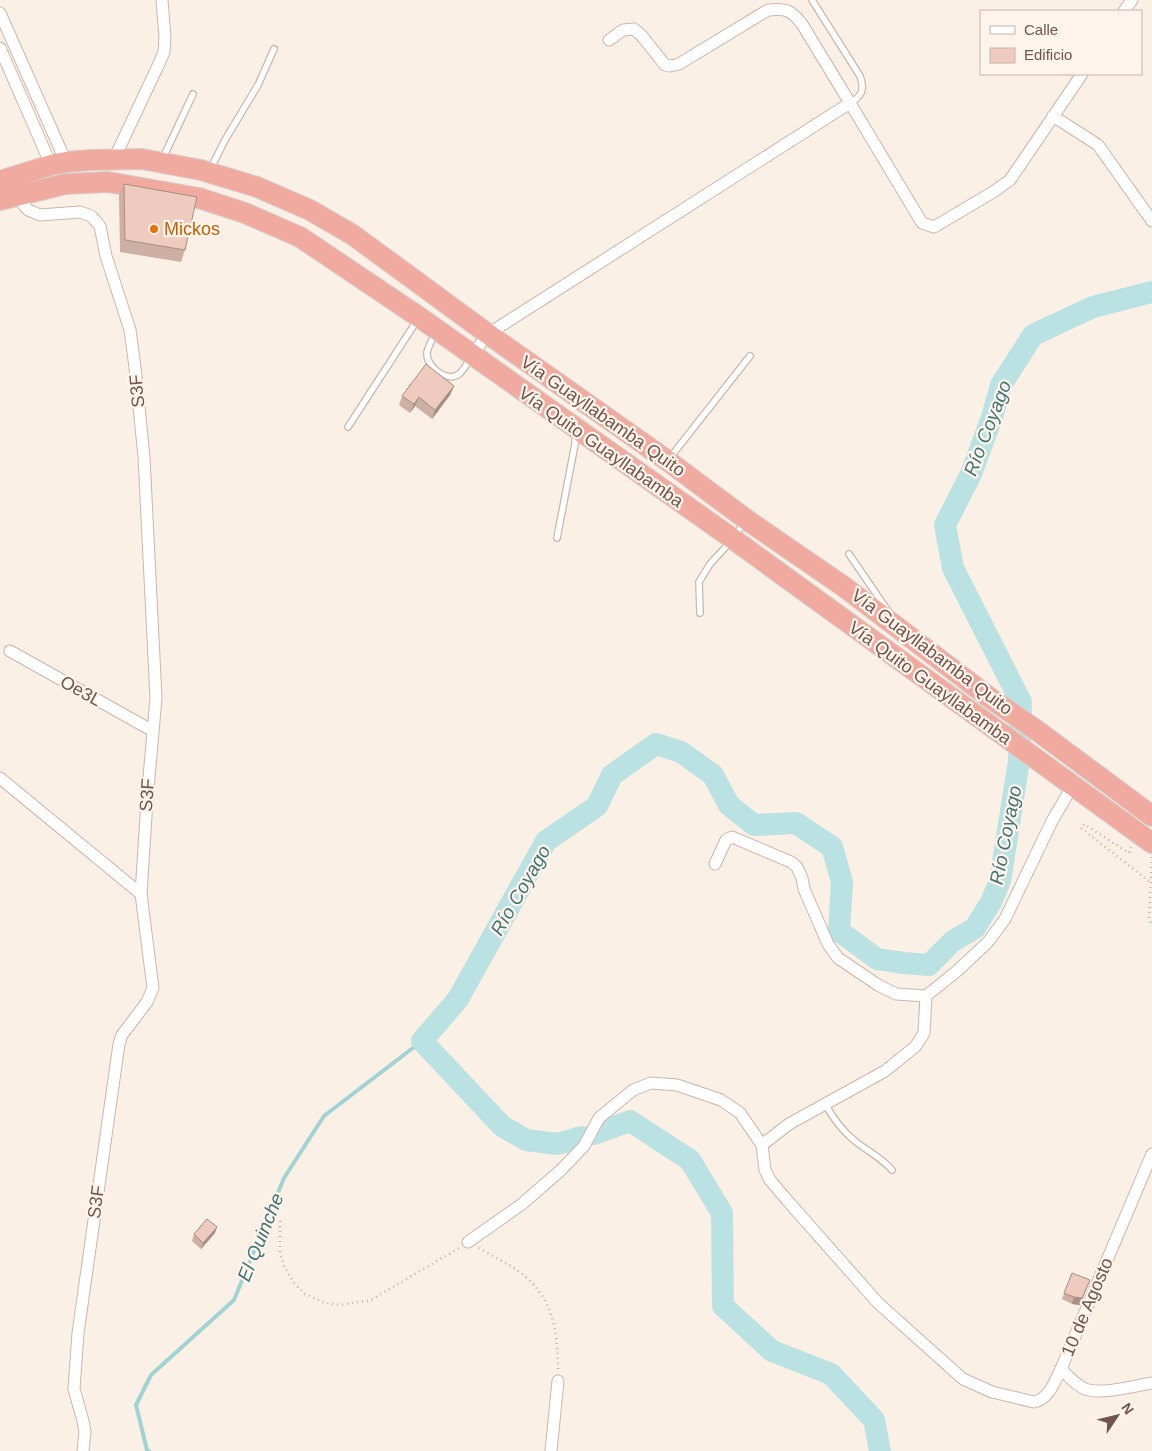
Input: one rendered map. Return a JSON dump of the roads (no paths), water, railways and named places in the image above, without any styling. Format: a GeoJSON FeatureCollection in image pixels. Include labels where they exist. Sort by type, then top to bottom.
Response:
{"type":"FeatureCollection","features":[{"type":"Feature","properties":{"kind":"highway","name":"Vía Guayllabamba Quito"},"geometry":{"type":"LineString","coordinates":[[0,181],[58,163],[142,159],[209,172],[257,187],[318,215],[360,240],[747,520],[843,586],[990,698],[1152,816]]}},
{"type":"Feature","properties":{"kind":"highway","name":"Vía Quito Guayllabamba"},"geometry":{"type":"LineString","coordinates":[[8,198],[65,184],[108,182],[199,198],[245,213],[300,237],[419,317],[733,540],[1145,837]]}},
{"type":"Feature","properties":{"kind":"street"},"geometry":{"type":"LineString","coordinates":[[114,159],[164,52],[165,38],[162,0]]}},
{"type":"Feature","properties":{"kind":"street"},"geometry":{"type":"LineString","coordinates":[[609,40],[623,30],[634,29],[665,65],[670,66],[678,64],[768,10],[781,8],[794,14],[802,24],[922,223],[934,227],[1010,180],[1081,75]]}},
{"type":"Feature","properties":{"kind":"street"},"geometry":{"type":"LineString","coordinates":[[0,13],[58,163]]}},
{"type":"Feature","properties":{"kind":"street"},"geometry":{"type":"LineString","coordinates":[[0,48],[58,163]]}},
{"type":"Feature","properties":{"kind":"street"},"geometry":{"type":"LineString","coordinates":[[472,356],[488,334],[850,104]]}},
{"type":"Feature","properties":{"kind":"street"},"geometry":{"type":"LineString","coordinates":[[1053,116],[1098,145],[1152,220]]}},
{"type":"Feature","properties":{"kind":"street","name":"S3F"},"geometry":{"type":"LineString","coordinates":[[8,198],[40,215],[80,212],[92,216],[100,226],[106,256],[130,330],[144,457],[156,698],[141,894],[154,988],[147,1002],[122,1035],[119,1044],[78,1333],[74,1389],[85,1432],[83,1451]]}},
{"type":"Feature","properties":{"kind":"street","name":"Oe3L"},"geometry":{"type":"LineString","coordinates":[[10,651],[153,731]]}},
{"type":"Feature","properties":{"kind":"street"},"geometry":{"type":"LineString","coordinates":[[0,778],[141,894]]}},
{"type":"Feature","properties":{"kind":"street"},"geometry":{"type":"LineString","coordinates":[[715,864],[726,840],[732,837],[791,862],[797,867],[804,889],[828,944],[838,958],[878,985],[896,994],[926,996],[956,972],[988,942],[1005,919],[1052,821],[1073,785]]}},
{"type":"Feature","properties":{"kind":"street"},"geometry":{"type":"LineString","coordinates":[[762,1145],[789,1124],[885,1071],[916,1046],[924,1033],[926,996]]}},
{"type":"Feature","properties":{"kind":"street"},"geometry":{"type":"LineString","coordinates":[[468,1242],[522,1204],[561,1170],[584,1146],[599,1118],[633,1090],[651,1083],[677,1085],[721,1100],[740,1113],[762,1145],[765,1170],[770,1180],[878,1303],[963,1379],[992,1392],[1034,1402],[1048,1394],[1061,1369]]}},
{"type":"Feature","properties":{"kind":"street","name":"10 de Agosto"},"geometry":{"type":"LineString","coordinates":[[1152,1154],[1061,1369],[1077,1384],[1096,1392],[1152,1383]]}},
{"type":"Feature","properties":{"kind":"street"},"geometry":{"type":"LineString","coordinates":[[551,1451],[558,1381]]}},
{"type":"Feature","properties":{"kind":"lane"},"geometry":{"type":"LineString","coordinates":[[812,0],[860,76],[864,86],[862,94],[850,104]]}},
{"type":"Feature","properties":{"kind":"lane"},"geometry":{"type":"LineString","coordinates":[[209,172],[225,140],[258,85],[274,49]]}},
{"type":"Feature","properties":{"kind":"lane"},"geometry":{"type":"LineString","coordinates":[[161,162],[193,94]]}},
{"type":"Feature","properties":{"kind":"lane"},"geometry":{"type":"LineString","coordinates":[[348,427],[419,317]]}},
{"type":"Feature","properties":{"kind":"lane"},"geometry":{"type":"LineString","coordinates":[[437,330],[430,344],[427,357],[430,364],[443,375],[450,377],[460,374],[472,356]]}},
{"type":"Feature","properties":{"kind":"lane"},"geometry":{"type":"LineString","coordinates":[[668,461],[750,356]]}},
{"type":"Feature","properties":{"kind":"lane"},"geometry":{"type":"LineString","coordinates":[[557,538],[575,429]]}},
{"type":"Feature","properties":{"kind":"lane"},"geometry":{"type":"LineString","coordinates":[[700,613],[699,582],[710,564],[733,540],[747,520]]}},
{"type":"Feature","properties":{"kind":"lane"},"geometry":{"type":"LineString","coordinates":[[849,554],[900,629]]}},
{"type":"Feature","properties":{"kind":"lane"},"geometry":{"type":"LineString","coordinates":[[825,1104],[833,1118],[854,1141],[884,1160],[892,1170]]}},
{"type":"Feature","properties":{"kind":"waterway","name":"Río Coyago"},"geometry":{"type":"LineString","coordinates":[[581,1137],[558,1144],[526,1140],[502,1126],[422,1041],[458,999],[546,841],[597,806],[612,775],[656,744],[681,752],[713,775],[729,805],[754,825],[796,823],[832,847],[842,882],[839,931],[877,959],[929,965],[953,941],[975,928],[991,902],[1000,881],[1019,761],[1021,702],[953,568],[945,525],[971,474],[992,417],[1001,385],[1033,335],[1093,307],[1152,292]]}},
{"type":"Feature","properties":{"kind":"waterway","name":"El Quinche"},"geometry":{"type":"LineString","coordinates":[[149,1451],[147,1450],[136,1405],[151,1375],[234,1300],[284,1178],[324,1116],[422,1041]]}},
{"type":"Feature","properties":{"kind":"waterway","name":"Río Coyago"},"geometry":{"type":"LineString","coordinates":[[594,1134],[630,1121],[690,1160],[722,1213],[723,1306],[772,1351],[831,1374],[874,1420],[880,1451]]}},
{"type":"Feature","properties":{"kind":"place","name":"Mickos"},"geometry":{"type":"Point","coordinates":[154,229]}}]}
